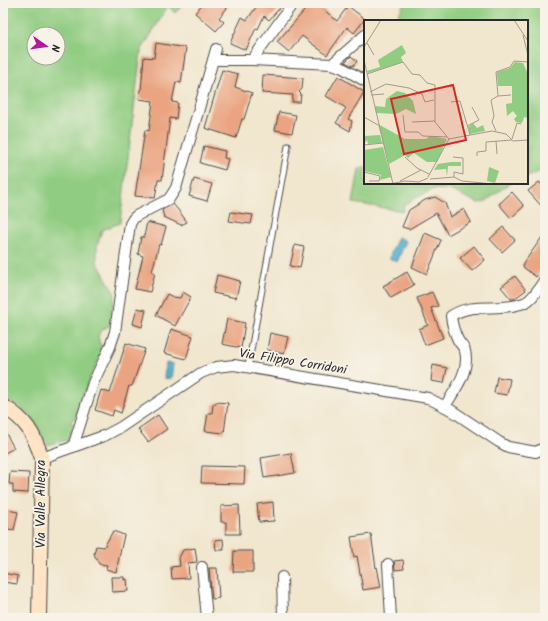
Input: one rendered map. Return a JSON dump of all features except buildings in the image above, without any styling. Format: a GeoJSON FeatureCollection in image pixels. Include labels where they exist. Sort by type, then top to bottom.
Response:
{"type":"FeatureCollection","features":[{"type":"Feature","properties":{"kind":"main road","name":"Via Valle Allegra"},"geometry":{"type":"LineString","coordinates":[[3,406],[18,415],[29,429],[37,442],[42,458],[40,618]]}},
{"type":"Feature","properties":{"kind":"street"},"geometry":{"type":"LineString","coordinates":[[252,60],[293,3]]}},
{"type":"Feature","properties":{"kind":"street"},"geometry":{"type":"LineString","coordinates":[[332,64],[364,36]]}},
{"type":"Feature","properties":{"kind":"street"},"geometry":{"type":"LineString","coordinates":[[73,447],[93,383],[110,347],[115,332],[130,224],[136,216],[169,199],[176,188],[216,49]]}},
{"type":"Feature","properties":{"kind":"street"},"geometry":{"type":"LineString","coordinates":[[213,60],[252,60],[332,64],[341,67],[364,80]]}},
{"type":"Feature","properties":{"kind":"street"},"geometry":{"type":"LineString","coordinates":[[446,406],[456,390],[466,364],[465,350],[453,327],[451,316],[459,311],[477,307],[504,308],[526,302],[533,296],[545,279]]}},
{"type":"Feature","properties":{"kind":"street","name":"Via Filippo Corridoni"},"geometry":{"type":"LineString","coordinates":[[42,458],[121,428],[201,373],[216,367],[234,365],[418,395],[446,406],[508,447],[541,450]]}},
{"type":"Feature","properties":{"kind":"street"},"geometry":{"type":"LineString","coordinates":[[388,564],[391,618]]}},
{"type":"Feature","properties":{"kind":"street"},"geometry":{"type":"LineString","coordinates":[[202,567],[208,618]]}},
{"type":"Feature","properties":{"kind":"street"},"geometry":{"type":"LineString","coordinates":[[282,577],[283,618]]}},
{"type":"Feature","properties":{"kind":"lane"},"geometry":{"type":"LineString","coordinates":[[248,367],[288,146]]}},
{"type":"Feature","properties":{"kind":"green space"},"geometry":{"type":"Polygon","coordinates":[[[3,3],[185,3],[175,13],[168,6],[141,51],[120,223],[102,230],[97,246],[97,262],[115,294],[110,325],[102,330],[98,336],[102,352],[87,385],[75,419],[72,419],[71,423],[74,424],[68,440],[47,445],[35,423],[26,413],[3,397],[3,3]]]}},
{"type":"Feature","properties":{"kind":"green space"},"geometry":{"type":"Polygon","coordinates":[[[404,3],[545,3],[545,169],[528,177],[528,20],[397,19],[404,3]]]}},
{"type":"Feature","properties":{"kind":"green space"},"geometry":{"type":"Polygon","coordinates":[[[364,166],[364,184],[509,184],[485,202],[478,203],[450,190],[434,189],[404,204],[403,211],[353,203],[359,169],[364,166]]]}},
{"type":"Feature","properties":{"kind":"water"},"geometry":{"type":"Polygon","coordinates":[[[398,237],[406,241],[397,262],[389,258],[398,237]]]}},
{"type":"Feature","properties":{"kind":"water"},"geometry":{"type":"Polygon","coordinates":[[[166,363],[173,364],[171,379],[164,378],[166,363]]]}}]}
